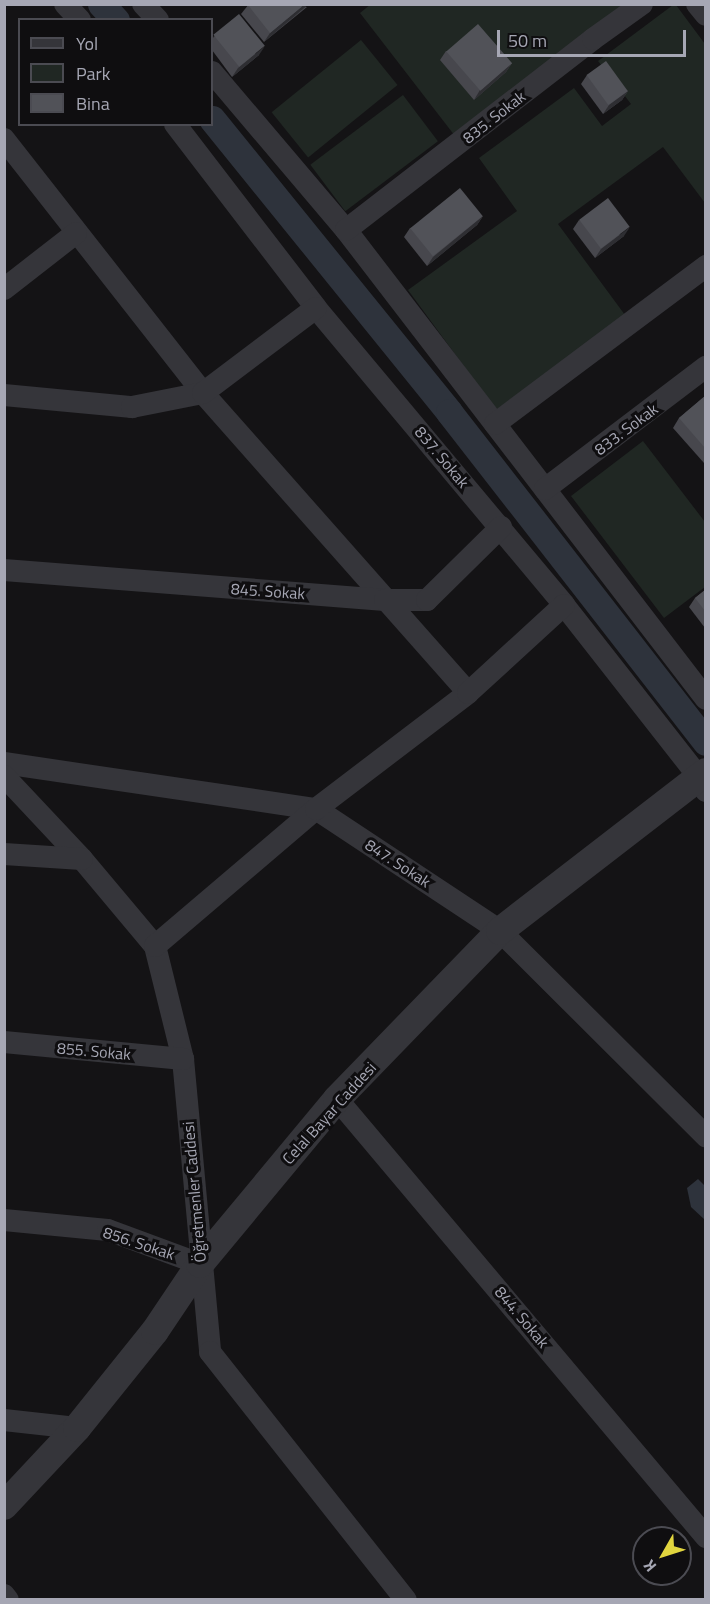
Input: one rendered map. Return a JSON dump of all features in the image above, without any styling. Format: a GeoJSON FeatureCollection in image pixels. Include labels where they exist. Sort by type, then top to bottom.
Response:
{"type":"FeatureCollection","features":[{"type":"Feature","properties":{"kind":"street"},"geometry":{"type":"LineString","coordinates":[[65,4],[78,18]]}},
{"type":"Feature","properties":{"kind":"street"},"geometry":{"type":"LineString","coordinates":[[143,4],[157,18]]}},
{"type":"Feature","properties":{"kind":"street","name":"835. Sokak"},"geometry":{"type":"LineString","coordinates":[[346,230],[593,39],[642,4]]}},
{"type":"Feature","properties":{"kind":"street"},"geometry":{"type":"LineString","coordinates":[[696,4],[705,15]]}},
{"type":"Feature","properties":{"kind":"street"},"geometry":{"type":"LineString","coordinates":[[213,73],[346,230],[705,699]]}},
{"type":"Feature","properties":{"kind":"street","name":"837. Sokak"},"geometry":{"type":"LineString","coordinates":[[178,126],[316,308],[501,527],[703,780]]}},
{"type":"Feature","properties":{"kind":"street"},"geometry":{"type":"LineString","coordinates":[[4,140],[203,393],[468,693]]}},
{"type":"Feature","properties":{"kind":"street"},"geometry":{"type":"LineString","coordinates":[[4,289],[76,233]]}},
{"type":"Feature","properties":{"kind":"street"},"geometry":{"type":"LineString","coordinates":[[495,424],[705,266]]}},
{"type":"Feature","properties":{"kind":"street"},"geometry":{"type":"LineString","coordinates":[[4,394],[132,407],[203,393],[316,308]]}},
{"type":"Feature","properties":{"kind":"street","name":"833. Sokak"},"geometry":{"type":"LineString","coordinates":[[544,489],[705,366]]}},
{"type":"Feature","properties":{"kind":"street","name":"845. Sokak"},"geometry":{"type":"LineString","coordinates":[[4,570],[385,600],[427,600],[501,527]]}},
{"type":"Feature","properties":{"kind":"street"},"geometry":{"type":"LineString","coordinates":[[155,946],[316,809],[468,693],[564,605]]}},
{"type":"Feature","properties":{"kind":"street","name":"847. Sokak"},"geometry":{"type":"LineString","coordinates":[[4,764],[316,809],[501,931],[705,1136]]}},
{"type":"Feature","properties":{"kind":"street","name":"Öğretmenler Caddesi"},"geometry":{"type":"LineString","coordinates":[[4,776],[82,859],[155,946],[183,1059],[200,1264],[210,1352],[406,1599]]}},
{"type":"Feature","properties":{"kind":"street","name":"Celal Bayar Caddesi"},"geometry":{"type":"LineString","coordinates":[[4,1506],[77,1428],[155,1331],[200,1264],[337,1099],[501,931],[703,780]]}},
{"type":"Feature","properties":{"kind":"street"},"geometry":{"type":"LineString","coordinates":[[4,854],[82,859]]}},
{"type":"Feature","properties":{"kind":"street","name":"855. Sokak"},"geometry":{"type":"LineString","coordinates":[[4,1042],[183,1059]]}},
{"type":"Feature","properties":{"kind":"street","name":"844. Sokak"},"geometry":{"type":"LineString","coordinates":[[337,1099],[705,1537]]}},
{"type":"Feature","properties":{"kind":"street","name":"856. Sokak"},"geometry":{"type":"LineString","coordinates":[[4,1220],[108,1230],[200,1264]]}},
{"type":"Feature","properties":{"kind":"street"},"geometry":{"type":"LineString","coordinates":[[4,1420],[77,1428]]}},
{"type":"Feature","properties":{"kind":"street"},"geometry":{"type":"LineString","coordinates":[[4,1595],[8,1599]]}},
{"type":"Feature","properties":{"kind":"green space"},"geometry":{"type":"Polygon","coordinates":[[[371,4],[628,5],[455,136],[360,13],[371,4]]]}},
{"type":"Feature","properties":{"kind":"green space"},"geometry":{"type":"Polygon","coordinates":[[[676,5],[705,44],[705,203],[663,147],[558,224],[625,315],[496,410],[408,290],[517,211],[479,158],[574,88],[602,126],[631,104],[598,61],[676,5]]]}},
{"type":"Feature","properties":{"kind":"green space"},"geometry":{"type":"Polygon","coordinates":[[[361,40],[398,85],[308,157],[272,112],[361,40]]]}},
{"type":"Feature","properties":{"kind":"green space"},"geometry":{"type":"Polygon","coordinates":[[[403,95],[438,141],[345,211],[310,165],[403,95]]]}},
{"type":"Feature","properties":{"kind":"green space"},"geometry":{"type":"Polygon","coordinates":[[[643,441],[705,522],[705,587],[664,618],[571,496],[643,441]]]}},
{"type":"Feature","properties":{"kind":"shaded area"},"geometry":{"type":"Polygon","coordinates":[[[698,1179],[705,1186],[705,1220],[691,1207],[687,1188],[698,1179]]]}},
{"type":"Feature","properties":{"kind":"building"},"geometry":{"type":"Polygon","coordinates":[[[249,4],[305,4],[270,33],[249,4]]]}},
{"type":"Feature","properties":{"kind":"building"},"geometry":{"type":"Polygon","coordinates":[[[239,14],[265,46],[239,67],[213,35],[239,14]]]}},
{"type":"Feature","properties":{"kind":"building"},"geometry":{"type":"Polygon","coordinates":[[[478,24],[512,63],[480,91],[446,52],[478,24]]]}},
{"type":"Feature","properties":{"kind":"building"},"geometry":{"type":"Polygon","coordinates":[[[606,61],[628,91],[608,105],[587,75],[606,61]]]}},
{"type":"Feature","properties":{"kind":"building"},"geometry":{"type":"Polygon","coordinates":[[[460,188],[483,216],[433,256],[410,228],[460,188]]]}},
{"type":"Feature","properties":{"kind":"building"},"geometry":{"type":"Polygon","coordinates":[[[608,198],[630,227],[601,248],[579,220],[608,198]]]}},
{"type":"Feature","properties":{"kind":"building"},"geometry":{"type":"Polygon","coordinates":[[[705,396],[705,448],[679,418],[705,396]]]}},
{"type":"Feature","properties":{"kind":"building"},"geometry":{"type":"Polygon","coordinates":[[[705,590],[705,611],[695,598],[705,590]]]}},
{"type":"Feature","properties":{"kind":"waterway"},"geometry":{"type":"LineString","coordinates":[[101,4],[114,18]]}},
{"type":"Feature","properties":{"kind":"waterway"},"geometry":{"type":"LineString","coordinates":[[213,120],[449,412],[706,742]]}}]}
